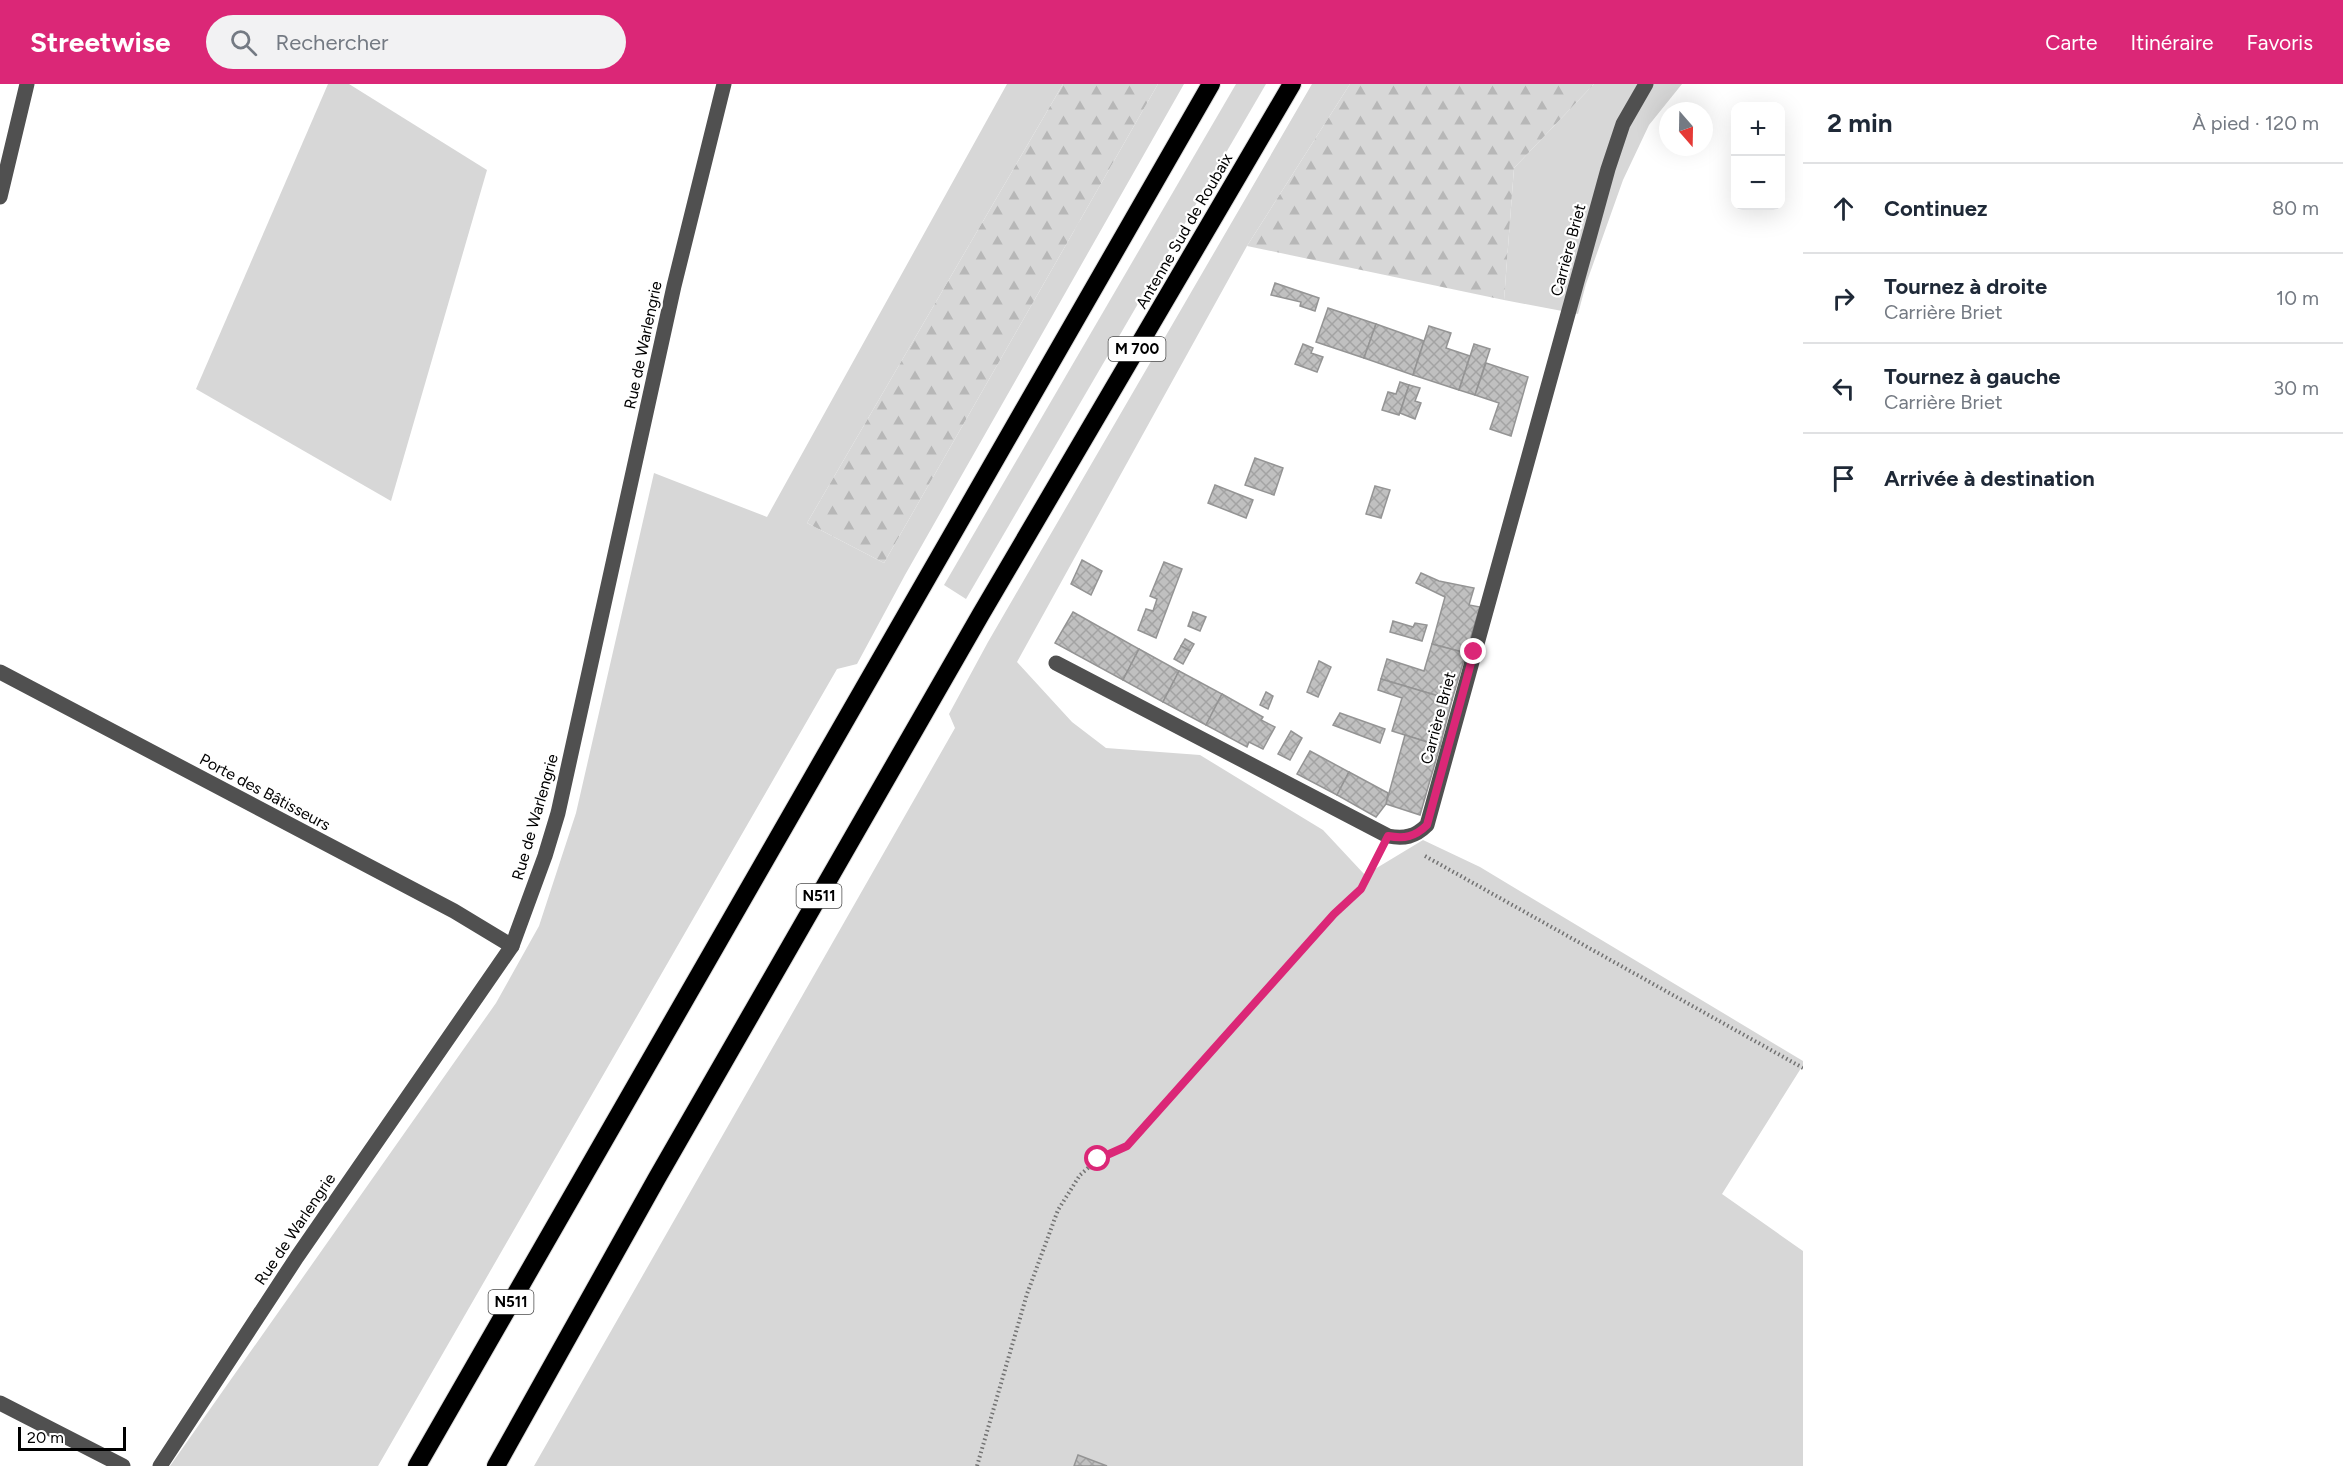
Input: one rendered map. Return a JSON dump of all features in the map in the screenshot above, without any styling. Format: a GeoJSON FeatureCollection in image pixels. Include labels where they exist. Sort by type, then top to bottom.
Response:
{"type":"FeatureCollection","features":[{"type":"Feature","properties":{"kind":"highway","name":"N511"},"geometry":{"type":"LineString","coordinates":[[417,1466],[1211,84]]}},
{"type":"Feature","properties":{"kind":"highway","name":"Antenne Sud de Roubaix"},"geometry":{"type":"LineString","coordinates":[[981,614],[1292,84]]}},
{"type":"Feature","properties":{"kind":"highway","name":"N511"},"geometry":{"type":"LineString","coordinates":[[496,1466],[657,1178],[981,614]]}},
{"type":"Feature","properties":{"kind":"street"},"geometry":{"type":"LineString","coordinates":[[0,197],[27,84]]}},
{"type":"Feature","properties":{"kind":"street","name":"Rue de Warlengrie"},"geometry":{"type":"LineString","coordinates":[[160,1466],[297,1257],[512,946],[558,813],[675,286],[724,84]]}},
{"type":"Feature","properties":{"kind":"street","name":"Carrière Briet"},"geometry":{"type":"LineString","coordinates":[[1393,837],[1407,837],[1420,832],[1430,819],[1608,169],[1623,124],[1646,84]]}},
{"type":"Feature","properties":{"kind":"street"},"geometry":{"type":"LineString","coordinates":[[1056,663],[1393,837]]}},
{"type":"Feature","properties":{"kind":"street","name":"Porte des Bâtisseurs"},"geometry":{"type":"LineString","coordinates":[[0,672],[454,911],[512,946]]}},
{"type":"Feature","properties":{"kind":"street"},"geometry":{"type":"LineString","coordinates":[[0,1403],[123,1466]]}},
{"type":"Feature","properties":{"kind":"path"},"geometry":{"type":"LineString","coordinates":[[977,1466],[1027,1294],[1058,1210],[1080,1175],[1098,1159],[1127,1146],[1334,914],[1361,889],[1393,837],[1803,1068]]}},
{"type":"Feature","properties":{"kind":"green space"},"geometry":{"type":"Polygon","coordinates":[[[328,84],[349,84],[487,170],[391,501],[196,389],[328,84]]]}},
{"type":"Feature","properties":{"kind":"green space"},"geometry":{"type":"Polygon","coordinates":[[[1007,84],[1063,84],[807,523],[884,563],[1158,84],[1184,84],[905,575],[857,664],[837,669],[378,1466],[170,1466],[496,1003],[539,926],[576,813],[654,473],[767,517],[1007,84]]]}},
{"type":"Feature","properties":{"kind":"green space"},"geometry":{"type":"Polygon","coordinates":[[[1063,84],[1158,84],[884,563],[807,523],[1063,84]]]}},
{"type":"Feature","properties":{"kind":"green space"},"geometry":{"type":"Polygon","coordinates":[[[1236,84],[1266,84],[966,599],[944,585],[1236,84]]]}},
{"type":"Feature","properties":{"kind":"green space"},"geometry":{"type":"Polygon","coordinates":[[[1312,84],[1350,84],[1247,246],[1017,662],[1072,722],[1106,748],[1200,755],[1323,830],[1365,875],[1423,840],[1480,867],[1803,1061],[1803,1065],[1722,1194],[1803,1251],[1803,1466],[534,1466],[955,728],[949,714],[988,642],[1312,84]]]}},
{"type":"Feature","properties":{"kind":"green space"},"geometry":{"type":"Polygon","coordinates":[[[1350,84],[1594,84],[1514,168],[1504,300],[1247,246],[1350,84]]]}},
{"type":"Feature","properties":{"kind":"green space"},"geometry":{"type":"Polygon","coordinates":[[[1594,84],[1682,84],[1668,102],[1659,102],[1659,113],[1649,125],[1623,180],[1586,284],[1578,314],[1504,300],[1514,168],[1594,84]]]}},
{"type":"Feature","properties":{"kind":"building"},"geometry":{"type":"Polygon","coordinates":[[[1275,283],[1319,298],[1315,311],[1300,306],[1301,302],[1271,295],[1275,283]]]}},
{"type":"Feature","properties":{"kind":"building"},"geometry":{"type":"Polygon","coordinates":[[[1328,308],[1376,324],[1364,358],[1316,342],[1328,308]]]}},
{"type":"Feature","properties":{"kind":"building"},"geometry":{"type":"Polygon","coordinates":[[[1376,324],[1424,341],[1413,375],[1364,358],[1376,324]]]}},
{"type":"Feature","properties":{"kind":"building"},"geometry":{"type":"Polygon","coordinates":[[[1429,326],[1451,333],[1446,348],[1470,356],[1459,390],[1413,375],[1429,326]]]}},
{"type":"Feature","properties":{"kind":"building"},"geometry":{"type":"Polygon","coordinates":[[[1303,344],[1313,348],[1311,353],[1323,357],[1317,372],[1295,364],[1303,344]]]}},
{"type":"Feature","properties":{"kind":"building"},"geometry":{"type":"Polygon","coordinates":[[[1474,344],[1490,349],[1475,395],[1459,390],[1474,344]]]}},
{"type":"Feature","properties":{"kind":"building"},"geometry":{"type":"Polygon","coordinates":[[[1486,363],[1528,377],[1511,436],[1490,429],[1499,403],[1475,395],[1486,363]]]}},
{"type":"Feature","properties":{"kind":"building"},"geometry":{"type":"Polygon","coordinates":[[[1400,382],[1409,385],[1399,415],[1382,410],[1388,392],[1396,394],[1400,382]]]}},
{"type":"Feature","properties":{"kind":"building"},"geometry":{"type":"Polygon","coordinates":[[[1409,385],[1420,388],[1415,401],[1421,403],[1415,419],[1400,413],[1409,385]]]}},
{"type":"Feature","properties":{"kind":"building"},"geometry":{"type":"Polygon","coordinates":[[[1255,458],[1283,468],[1274,495],[1245,485],[1255,458]]]}},
{"type":"Feature","properties":{"kind":"building"},"geometry":{"type":"Polygon","coordinates":[[[1215,485],[1253,500],[1246,518],[1208,503],[1215,485]]]}},
{"type":"Feature","properties":{"kind":"building"},"geometry":{"type":"Polygon","coordinates":[[[1375,486],[1390,490],[1381,518],[1366,514],[1375,486]]]}},
{"type":"Feature","properties":{"kind":"building"},"geometry":{"type":"Polygon","coordinates":[[[1082,560],[1102,571],[1091,595],[1071,584],[1082,560]]]}},
{"type":"Feature","properties":{"kind":"building"},"geometry":{"type":"Polygon","coordinates":[[[1164,562],[1182,569],[1156,638],[1138,630],[1146,609],[1153,611],[1157,599],[1150,596],[1164,562]]]}},
{"type":"Feature","properties":{"kind":"building"},"geometry":{"type":"Polygon","coordinates":[[[1421,573],[1439,581],[1474,588],[1469,605],[1480,607],[1466,653],[1432,644],[1445,597],[1416,583],[1421,573]]]}},
{"type":"Feature","properties":{"kind":"building"},"geometry":{"type":"Polygon","coordinates":[[[1073,612],[1139,649],[1123,680],[1055,643],[1073,612]]]}},
{"type":"Feature","properties":{"kind":"building"},"geometry":{"type":"Polygon","coordinates":[[[1193,612],[1206,617],[1200,631],[1188,626],[1193,612]]]}},
{"type":"Feature","properties":{"kind":"building"},"geometry":{"type":"Polygon","coordinates":[[[1393,621],[1413,627],[1415,623],[1427,625],[1422,641],[1390,632],[1393,621]]]}},
{"type":"Feature","properties":{"kind":"building"},"geometry":{"type":"Polygon","coordinates":[[[1185,639],[1194,644],[1190,651],[1181,646],[1185,639]]]}},
{"type":"Feature","properties":{"kind":"building"},"geometry":{"type":"Polygon","coordinates":[[[1432,644],[1466,653],[1452,700],[1381,679],[1387,659],[1424,671],[1432,644]]]}},
{"type":"Feature","properties":{"kind":"building"},"geometry":{"type":"Polygon","coordinates":[[[1181,646],[1190,651],[1183,664],[1174,659],[1181,646]]]}},
{"type":"Feature","properties":{"kind":"building"},"geometry":{"type":"Polygon","coordinates":[[[1139,649],[1179,671],[1163,702],[1123,680],[1139,649]]]}},
{"type":"Feature","properties":{"kind":"building"},"geometry":{"type":"Polygon","coordinates":[[[1319,661],[1331,667],[1318,697],[1307,692],[1319,661]]]}},
{"type":"Feature","properties":{"kind":"building"},"geometry":{"type":"Polygon","coordinates":[[[1179,671],[1222,694],[1206,725],[1163,702],[1179,671]]]}},
{"type":"Feature","properties":{"kind":"building"},"geometry":{"type":"Polygon","coordinates":[[[1381,679],[1452,700],[1440,746],[1392,731],[1402,698],[1378,690],[1381,679]]]}},
{"type":"Feature","properties":{"kind":"building"},"geometry":{"type":"Polygon","coordinates":[[[1266,692],[1273,696],[1268,709],[1260,705],[1266,692]]]}},
{"type":"Feature","properties":{"kind":"building"},"geometry":{"type":"Polygon","coordinates":[[[1222,694],[1263,717],[1261,720],[1275,727],[1263,749],[1249,742],[1247,747],[1206,725],[1222,694]]]}},
{"type":"Feature","properties":{"kind":"building"},"geometry":{"type":"Polygon","coordinates":[[[1340,713],[1385,729],[1380,743],[1333,725],[1340,713]]]}},
{"type":"Feature","properties":{"kind":"building"},"geometry":{"type":"Polygon","coordinates":[[[1291,731],[1302,738],[1290,760],[1278,754],[1291,731]]]}},
{"type":"Feature","properties":{"kind":"building"},"geometry":{"type":"Polygon","coordinates":[[[1405,735],[1440,746],[1420,815],[1386,804],[1405,735]]]}},
{"type":"Feature","properties":{"kind":"building"},"geometry":{"type":"Polygon","coordinates":[[[1310,751],[1349,772],[1337,795],[1297,774],[1310,751]]]}},
{"type":"Feature","properties":{"kind":"building"},"geometry":{"type":"Polygon","coordinates":[[[1349,772],[1388,793],[1386,804],[1376,817],[1337,795],[1349,772]]]}},
{"type":"Feature","properties":{"kind":"building"},"geometry":{"type":"Polygon","coordinates":[[[1078,1455],[1107,1466],[1074,1466],[1078,1455]]]}},
{"type":"Feature","properties":{"kind":"route"},"geometry":{"type":"LineString","coordinates":[[1098,1159],[1127,1146],[1334,914],[1361,889],[1388,836],[1407,837],[1420,832],[1427,825],[1474,652]]}}]}
